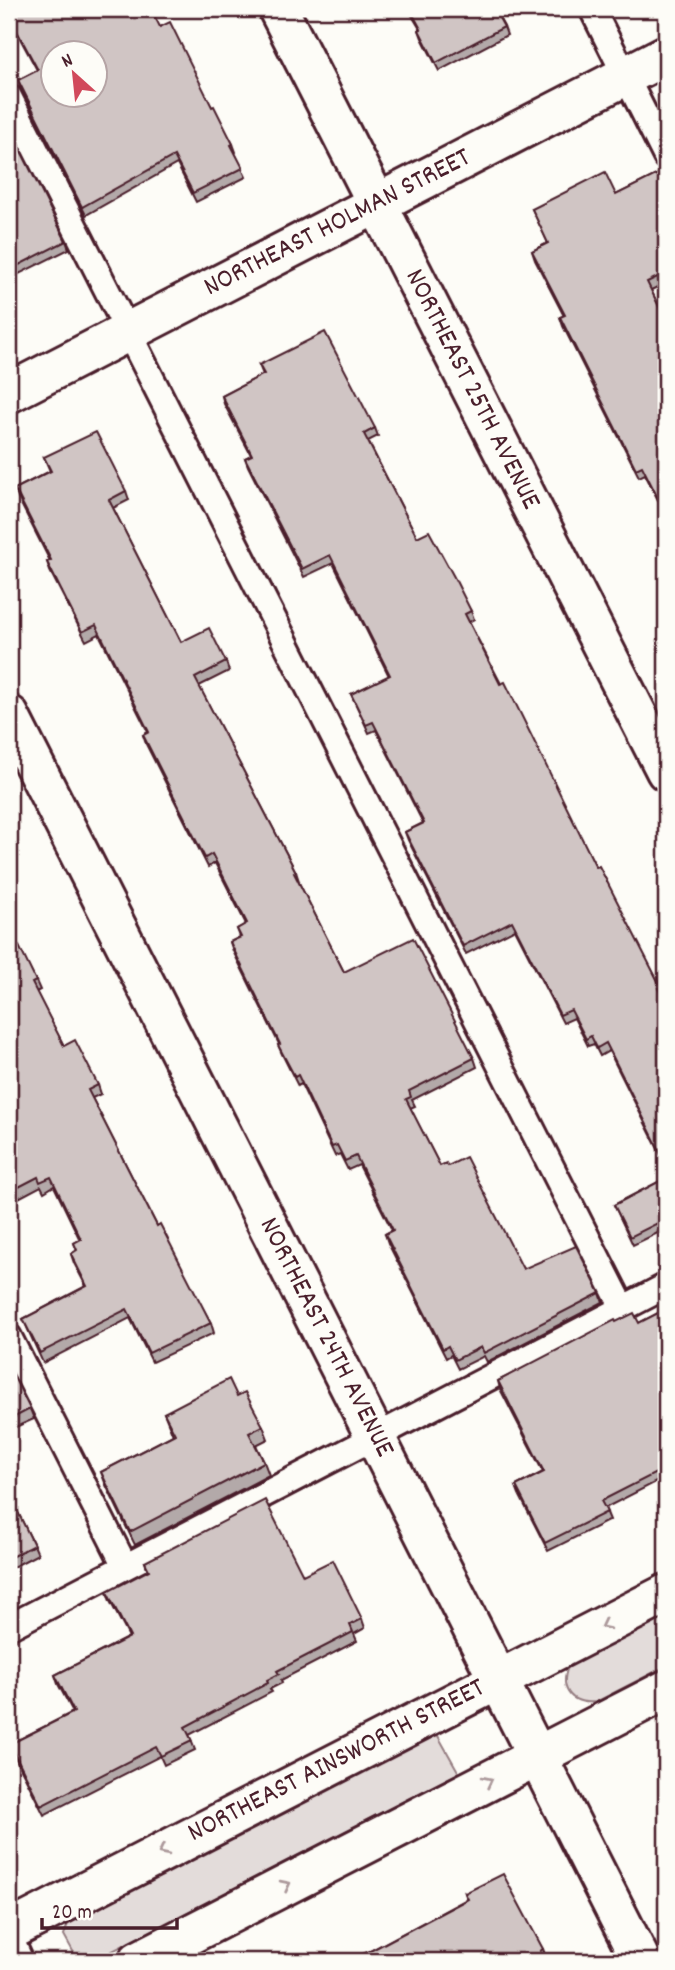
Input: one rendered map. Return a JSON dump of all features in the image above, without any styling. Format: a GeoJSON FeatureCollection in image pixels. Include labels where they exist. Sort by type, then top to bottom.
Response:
{"type":"FeatureCollection","features":[{"type":"Feature","properties":{"kind":"street","name":"NORTHEAST 25TH AVENUE"},"geometry":{"type":"LineString","coordinates":[[278,9],[666,771]]}},
{"type":"Feature","properties":{"kind":"street","name":"NORTHEAST HOLMAN STREET"},"geometry":{"type":"LineString","coordinates":[[9,393],[666,55]]}},
{"type":"Feature","properties":{"kind":"street","name":"NORTHEAST 24TH AVENUE"},"geometry":{"type":"LineString","coordinates":[[9,715],[641,1961]]}},
{"type":"Feature","properties":{"kind":"street","name":"NORTHEAST AINSWORTH STREET"},"geometry":{"type":"LineString","coordinates":[[9,1931],[666,1594]]}},
{"type":"Feature","properties":{"kind":"street"},"geometry":{"type":"LineString","coordinates":[[138,1961],[666,1690]]}},
{"type":"Feature","properties":{"kind":"street"},"geometry":{"type":"LineString","coordinates":[[9,1952],[13,1961]]}},
{"type":"Feature","properties":{"kind":"lane"},"geometry":{"type":"LineString","coordinates":[[592,9],[666,157]]}},
{"type":"Feature","properties":{"kind":"lane"},"geometry":{"type":"LineString","coordinates":[[9,97],[623,1308]]}},
{"type":"Feature","properties":{"kind":"lane"},"geometry":{"type":"LineString","coordinates":[[9,1627],[666,1286]]}},
{"type":"Feature","properties":{"kind":"lane"},"geometry":{"type":"LineString","coordinates":[[9,1338],[125,1566]]}},
{"type":"Feature","properties":{"kind":"shaded area"},"geometry":{"type":"Polygon","coordinates":[[[666,1610],[666,1666],[596,1702],[577,1700],[571,1695],[567,1690],[565,1675],[573,1658],[666,1610]]]}},
{"type":"Feature","properties":{"kind":"shaded area"},"geometry":{"type":"Polygon","coordinates":[[[433,1727],[459,1773],[95,1960],[75,1955],[64,1935],[72,1912],[433,1727]]]}},
{"type":"Feature","properties":{"kind":"building"},"geometry":{"type":"Polygon","coordinates":[[[9,9],[151,9],[160,27],[170,22],[243,168],[193,193],[174,156],[82,207],[18,80],[38,70],[9,16],[9,9]]]}},
{"type":"Feature","properties":{"kind":"building"},"geometry":{"type":"Polygon","coordinates":[[[410,9],[494,9],[504,27],[436,63],[410,9]]]}},
{"type":"Feature","properties":{"kind":"building"},"geometry":{"type":"Polygon","coordinates":[[[9,127],[66,241],[9,270],[9,127]]]}},
{"type":"Feature","properties":{"kind":"building"},"geometry":{"type":"Polygon","coordinates":[[[666,170],[666,273],[647,282],[666,321],[666,514],[642,466],[636,469],[560,317],[565,315],[532,251],[548,243],[532,209],[605,172],[616,195],[666,170]]]}},
{"type":"Feature","properties":{"kind":"building"},"geometry":{"type":"Polygon","coordinates":[[[325,332],[375,428],[364,434],[417,537],[429,531],[454,577],[471,611],[465,614],[500,684],[505,682],[596,867],[599,866],[661,987],[658,988],[666,1005],[666,1163],[606,1043],[597,1048],[591,1036],[586,1039],[571,1010],[560,1015],[512,921],[463,946],[405,832],[424,823],[373,722],[366,725],[351,694],[390,675],[330,555],[302,569],[245,458],[252,455],[222,396],[264,374],[259,365],[325,332]]]}},
{"type":"Feature","properties":{"kind":"building"},"geometry":{"type":"Polygon","coordinates":[[[96,432],[126,491],[109,500],[181,642],[209,628],[226,662],[195,678],[296,872],[294,873],[344,972],[413,938],[474,1058],[409,1091],[411,1097],[406,1099],[440,1166],[446,1163],[448,1166],[466,1157],[523,1269],[576,1246],[600,1293],[484,1353],[481,1347],[455,1360],[448,1346],[443,1349],[385,1234],[393,1230],[356,1156],[345,1161],[337,1145],[332,1147],[298,1075],[295,1077],[278,1045],[280,1044],[230,942],[241,937],[237,929],[247,923],[212,854],[205,858],[143,735],[149,732],[96,625],[82,632],[47,562],[51,560],[15,489],[51,471],[44,457],[96,432]]]}},
{"type":"Feature","properties":{"kind":"building"},"geometry":{"type":"Polygon","coordinates":[[[9,932],[36,981],[32,983],[64,1046],[75,1040],[98,1085],[88,1090],[157,1226],[160,1224],[211,1323],[149,1353],[127,1309],[40,1353],[23,1319],[87,1286],[71,1254],[77,1250],[74,1243],[81,1239],[51,1177],[40,1182],[38,1177],[9,1192],[9,932]]]}},
{"type":"Feature","properties":{"kind":"building"},"geometry":{"type":"Polygon","coordinates":[[[666,1178],[666,1219],[630,1237],[614,1205],[666,1178]]]}},
{"type":"Feature","properties":{"kind":"building"},"geometry":{"type":"Polygon","coordinates":[[[666,1309],[666,1468],[601,1501],[607,1512],[545,1543],[516,1486],[544,1472],[498,1381],[615,1320],[616,1322],[634,1313],[639,1323],[666,1309]]]}},
{"type":"Feature","properties":{"kind":"building"},"geometry":{"type":"Polygon","coordinates":[[[9,1367],[30,1409],[9,1420],[9,1367]]]}},
{"type":"Feature","properties":{"kind":"building"},"geometry":{"type":"Polygon","coordinates":[[[229,1379],[237,1396],[245,1392],[263,1426],[249,1433],[264,1462],[130,1532],[101,1472],[175,1434],[164,1413],[229,1379]]]}},
{"type":"Feature","properties":{"kind":"building"},"geometry":{"type":"Polygon","coordinates":[[[9,1494],[34,1545],[9,1558],[9,1494]]]}},
{"type":"Feature","properties":{"kind":"building"},"geometry":{"type":"Polygon","coordinates":[[[265,1500],[303,1575],[333,1560],[362,1619],[350,1625],[353,1632],[277,1671],[279,1674],[267,1680],[268,1683],[185,1727],[192,1741],[161,1756],[156,1747],[41,1806],[10,1744],[74,1712],[55,1675],[130,1637],[107,1592],[149,1570],[145,1562],[265,1500]]]}},
{"type":"Feature","properties":{"kind":"building"},"geometry":{"type":"Polygon","coordinates":[[[503,1874],[543,1949],[540,1951],[545,1961],[347,1961],[468,1899],[465,1893],[503,1874]]]}}]}
